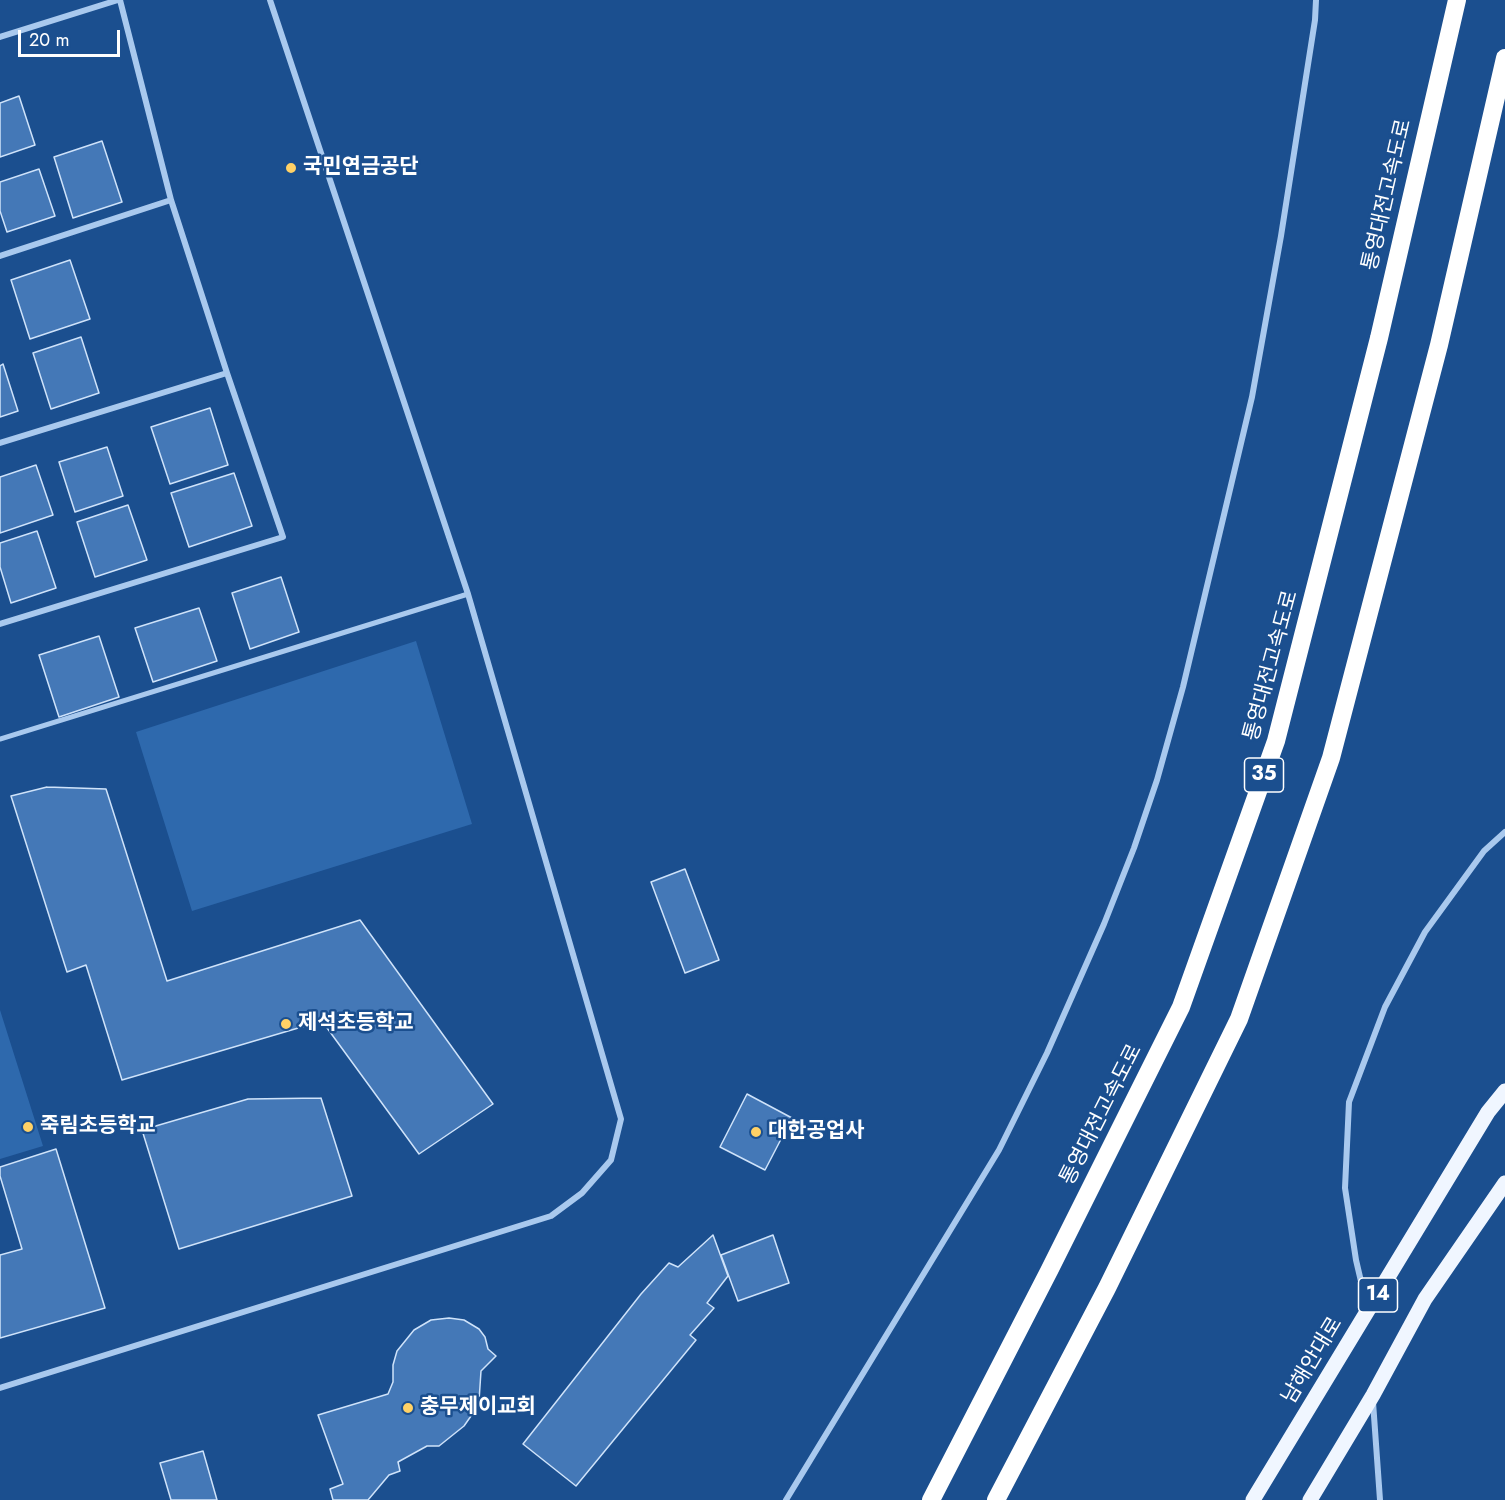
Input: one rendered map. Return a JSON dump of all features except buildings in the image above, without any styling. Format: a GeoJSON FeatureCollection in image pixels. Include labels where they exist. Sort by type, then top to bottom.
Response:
{"type":"FeatureCollection","features":[{"type":"Feature","properties":{"kind":"highway","name":"통영대전고속도로"},"geometry":{"type":"LineString","coordinates":[[931,1500],[1181,1007],[1276,741],[1378,338],[1456,0]]}},
{"type":"Feature","properties":{"kind":"highway"},"geometry":{"type":"LineString","coordinates":[[996,1500],[1112,1277],[1239,1019],[1331,758],[1439,345],[1505,58]]}},
{"type":"Feature","properties":{"kind":"main road","name":"남해안대로"},"geometry":{"type":"LineString","coordinates":[[1253,1500],[1488,1112],[1505,1091]]}},
{"type":"Feature","properties":{"kind":"main road","name":"14"},"geometry":{"type":"LineString","coordinates":[[1310,1500],[1373,1395],[1425,1299],[1505,1183]]}},
{"type":"Feature","properties":{"kind":"street"},"geometry":{"type":"LineString","coordinates":[[0,37],[119,0],[171,200],[227,373],[284,537],[0,624]]}},
{"type":"Feature","properties":{"kind":"street"},"geometry":{"type":"LineString","coordinates":[[0,1388],[551,1216],[582,1193],[611,1160],[621,1119],[468,594],[270,0]]}},
{"type":"Feature","properties":{"kind":"street"},"geometry":{"type":"LineString","coordinates":[[786,1500],[999,1150],[1056,1032],[1104,924],[1134,848],[1157,780],[1183,687],[1252,398],[1281,236],[1315,20],[1316,0]]}},
{"type":"Feature","properties":{"kind":"street"},"geometry":{"type":"LineString","coordinates":[[0,256],[171,200]]}},
{"type":"Feature","properties":{"kind":"street"},"geometry":{"type":"LineString","coordinates":[[0,443],[227,373]]}},
{"type":"Feature","properties":{"kind":"street"},"geometry":{"type":"LineString","coordinates":[[0,739],[468,594]]}},
{"type":"Feature","properties":{"kind":"street"},"geometry":{"type":"LineString","coordinates":[[1368,1311],[1356,1260],[1345,1188],[1349,1102],[1384,1007],[1425,932],[1484,851],[1505,832]]}},
{"type":"Feature","properties":{"kind":"street"},"geometry":{"type":"LineString","coordinates":[[1373,1395],[1380,1500]]}},
{"type":"Feature","properties":{"kind":"shaded area"},"geometry":{"type":"Polygon","coordinates":[[[416,641],[472,824],[192,911],[136,732],[416,641]]]}},
{"type":"Feature","properties":{"kind":"shaded area"},"geometry":{"type":"Polygon","coordinates":[[[0,1010],[43,1146],[0,1159],[0,1010]]]}},
{"type":"Feature","properties":{"kind":"place","name":"국민연금공단"},"geometry":{"type":"Point","coordinates":[291,168]}},
{"type":"Feature","properties":{"kind":"place","name":"제석초등학교"},"geometry":{"type":"Point","coordinates":[286,1024]}},
{"type":"Feature","properties":{"kind":"place","name":"죽림초등학교"},"geometry":{"type":"Point","coordinates":[28,1127]}},
{"type":"Feature","properties":{"kind":"place","name":"대한공업사"},"geometry":{"type":"Point","coordinates":[756,1132]}},
{"type":"Feature","properties":{"kind":"place","name":"충무제이교회"},"geometry":{"type":"Point","coordinates":[408,1408]}}]}
